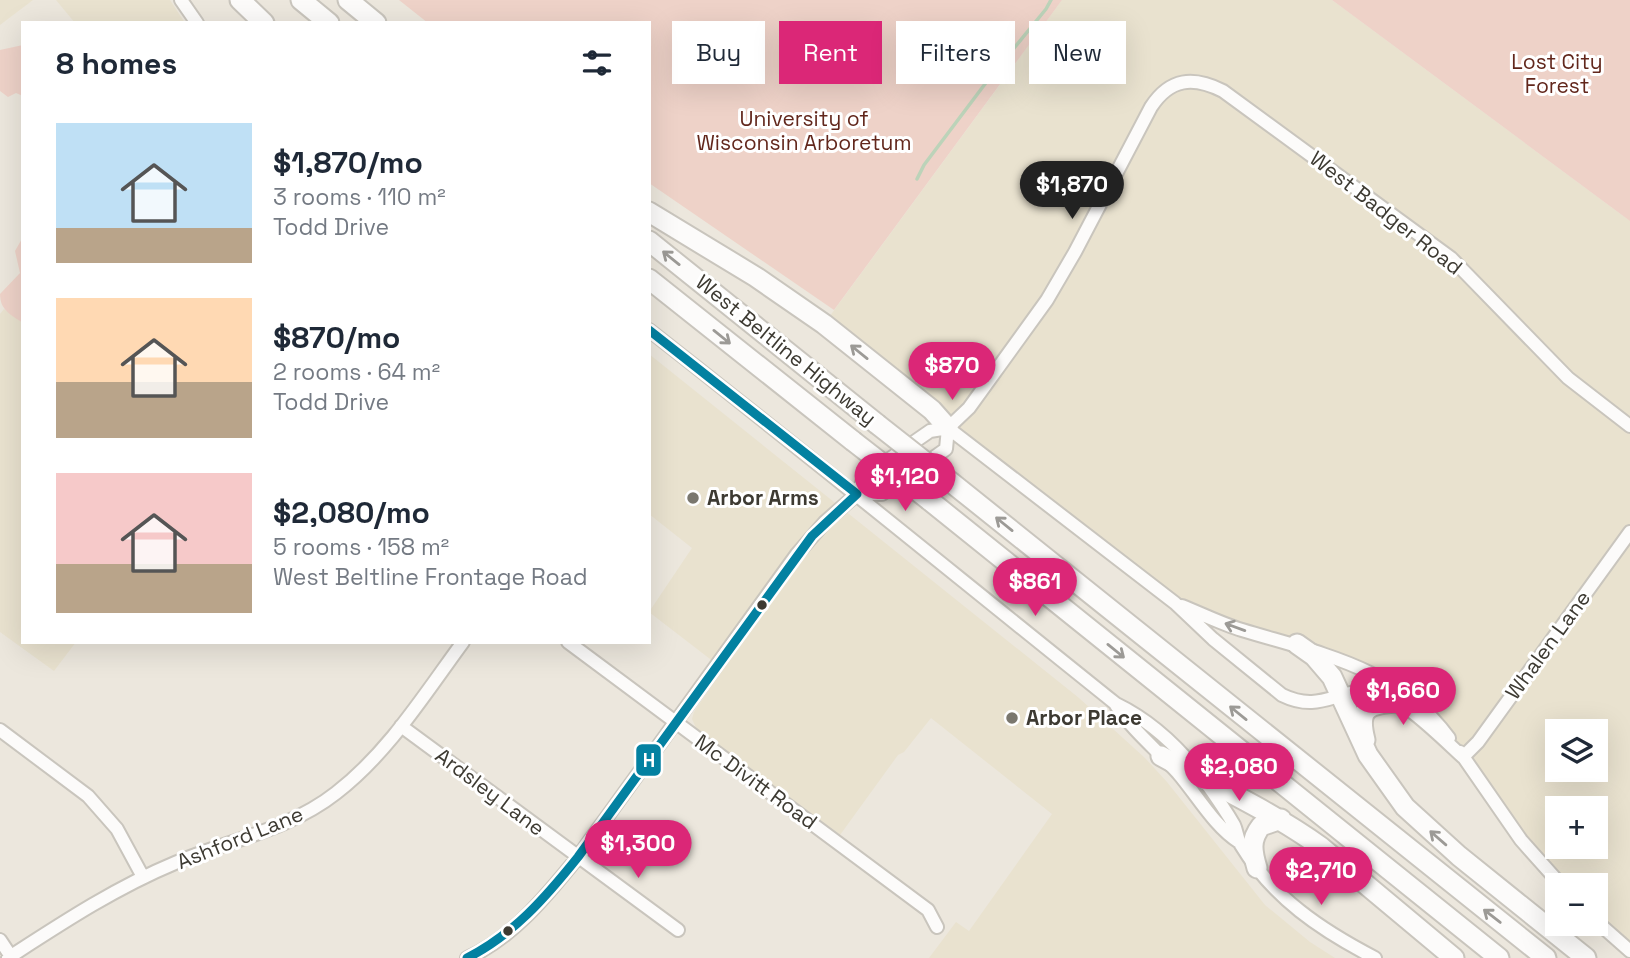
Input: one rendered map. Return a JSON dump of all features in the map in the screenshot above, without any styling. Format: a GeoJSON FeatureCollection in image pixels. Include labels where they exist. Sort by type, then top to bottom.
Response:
{"type":"FeatureCollection","features":[{"type":"Feature","properties":{"kind":"highway"},"geometry":{"type":"LineString","coordinates":[[240,0],[262,21]]}},
{"type":"Feature","properties":{"kind":"highway"},"geometry":{"type":"LineString","coordinates":[[302,0],[328,21]]}},
{"type":"Feature","properties":{"kind":"highway"},"geometry":{"type":"LineString","coordinates":[[348,0],[374,21]]}},
{"type":"Feature","properties":{"kind":"highway"},"geometry":{"type":"LineString","coordinates":[[651,213],[756,277],[824,324],[932,410],[948,428]]}},
{"type":"Feature","properties":{"kind":"highway","name":"West Beltline Highway"},"geometry":{"type":"LineString","coordinates":[[651,243],[1546,958]]}},
{"type":"Feature","properties":{"kind":"highway","name":"West Beltline Highway"},"geometry":{"type":"LineString","coordinates":[[651,281],[1499,958]]}},
{"type":"Feature","properties":{"kind":"highway"},"geometry":{"type":"LineString","coordinates":[[1297,644],[1324,666],[1332,677],[1368,755],[1391,790],[1426,828],[1586,958]]}},
{"type":"Feature","properties":{"kind":"highway"},"geometry":{"type":"LineString","coordinates":[[1368,755],[1362,717],[1367,709],[1376,704],[1397,702]]}},
{"type":"Feature","properties":{"kind":"highway"},"geometry":{"type":"LineString","coordinates":[[1161,756],[1281,819],[1321,847],[1454,958]]}},
{"type":"Feature","properties":{"kind":"highway"},"geometry":{"type":"LineString","coordinates":[[1257,868],[1252,853],[1254,837],[1261,826],[1281,819]]}},
{"type":"Feature","properties":{"kind":"street"},"geometry":{"type":"LineString","coordinates":[[181,0],[196,21]]}},
{"type":"Feature","properties":{"kind":"street","name":"West Badger Road"},"geometry":{"type":"LineString","coordinates":[[948,428],[969,408],[1047,300],[1155,100],[1170,86],[1187,81],[1207,83],[1223,91],[1451,258],[1568,377],[1630,426]]}},
{"type":"Feature","properties":{"kind":"street"},"geometry":{"type":"LineString","coordinates":[[651,332],[1116,704],[1135,713],[1156,731],[1205,780],[1236,828],[1239,842]]}},
{"type":"Feature","properties":{"kind":"street"},"geometry":{"type":"LineString","coordinates":[[857,494],[882,494],[946,449],[948,428]]}},
{"type":"Feature","properties":{"kind":"street"},"geometry":{"type":"LineString","coordinates":[[467,958],[482,955],[517,924],[579,857],[812,536],[857,494],[865,476],[930,431],[948,428],[1175,603],[1213,639],[1282,695],[1309,704],[1360,692],[1379,693],[1397,702],[1463,757]]}},
{"type":"Feature","properties":{"kind":"street","name":"Whalen Lane"},"geometry":{"type":"LineString","coordinates":[[1463,757],[1478,742],[1630,532]]}},
{"type":"Feature","properties":{"kind":"street"},"geometry":{"type":"LineString","coordinates":[[1175,603],[1238,628],[1297,644],[1365,668],[1391,683],[1438,723],[1521,840],[1550,873]]}},
{"type":"Feature","properties":{"kind":"street","name":"Ashford Lane"},"geometry":{"type":"LineString","coordinates":[[10,957],[111,892],[178,862],[279,826],[335,795],[381,751],[462,644]]}},
{"type":"Feature","properties":{"kind":"street","name":"Mc Divitt Road"},"geometry":{"type":"LineString","coordinates":[[571,644],[928,910],[937,927]]}},
{"type":"Feature","properties":{"kind":"street"},"geometry":{"type":"LineString","coordinates":[[1116,704],[1127,722],[1161,756],[1227,834],[1239,842],[1278,892],[1305,916],[1375,958]]}},
{"type":"Feature","properties":{"kind":"street","name":"Ardsley Lane"},"geometry":{"type":"LineString","coordinates":[[401,726],[678,930]]}},
{"type":"Feature","properties":{"kind":"street"},"geometry":{"type":"LineString","coordinates":[[0,730],[88,796],[117,829],[143,877]]}},
{"type":"Feature","properties":{"kind":"street"},"geometry":{"type":"LineString","coordinates":[[1608,932],[1630,951]]}},
{"type":"Feature","properties":{"kind":"street"},"geometry":{"type":"LineString","coordinates":[[0,940],[10,957]]}},
{"type":"Feature","properties":{"kind":"shaded area"},"geometry":{"type":"Polygon","coordinates":[[[0,0],[33,0],[0,25],[0,0]]]}},
{"type":"Feature","properties":{"kind":"shaded area"},"geometry":{"type":"Polygon","coordinates":[[[56,0],[170,0],[184,21],[73,21],[56,0]]]}},
{"type":"Feature","properties":{"kind":"shaded area"},"geometry":{"type":"Polygon","coordinates":[[[1062,0],[1332,0],[1630,221],[1630,951],[1608,932],[1608,873],[1553,873],[1463,757],[1391,683],[1175,603],[824,324],[1000,84],[1015,84],[1015,64],[1029,45],[1029,84],[1126,84],[1126,21],[1047,21],[1062,0]]]}},
{"type":"Feature","properties":{"kind":"shaded area"},"geometry":{"type":"Polygon","coordinates":[[[4,309],[21,322],[21,644],[74,644],[54,671],[0,632],[0,314],[4,309]]]}},
{"type":"Feature","properties":{"kind":"shaded area"},"geometry":{"type":"Polygon","coordinates":[[[651,356],[1079,698],[1145,758],[1167,782],[1265,905],[1310,942],[1335,958],[929,958],[956,922],[969,931],[1052,814],[931,718],[904,752],[898,755],[840,835],[696,728],[692,719],[694,712],[723,669],[651,614],[651,609],[692,548],[651,516],[651,356]]]}},
{"type":"Feature","properties":{"kind":"green space","name":"University of Wisconsin Arboretum"},"geometry":{"type":"Polygon","coordinates":[[[399,0],[1062,0],[1047,21],[1029,21],[1029,45],[1015,64],[1015,21],[896,21],[896,84],[1000,84],[834,310],[651,184],[651,21],[425,21],[399,0]]]}},
{"type":"Feature","properties":{"kind":"green space","name":"Lost City Forest"},"geometry":{"type":"Polygon","coordinates":[[[1332,0],[1630,0],[1630,221],[1332,0]]]}},
{"type":"Feature","properties":{"kind":"green space"},"geometry":{"type":"Polygon","coordinates":[[[21,45],[21,95],[16,93],[8,97],[0,91],[0,50],[21,45]]]}},
{"type":"Feature","properties":{"kind":"green space"},"geometry":{"type":"Polygon","coordinates":[[[21,240],[21,322],[10,315],[0,300],[0,294],[20,273],[15,251],[21,240]]]}},
{"type":"Feature","properties":{"kind":"waterway"},"geometry":{"type":"LineString","coordinates":[[917,179],[924,165],[1051,0]]}},
{"type":"Feature","properties":{"kind":"transit line","name":"H"},"geometry":{"type":"LineString","coordinates":[[467,958],[484,949],[514,926],[566,872],[812,536],[857,494],[651,332]]}},
{"type":"Feature","properties":{"kind":"place","name":"Arbor Arms"},"geometry":{"type":"Point","coordinates":[693,498]}},
{"type":"Feature","properties":{"kind":"place","name":"Arbor Place"},"geometry":{"type":"Point","coordinates":[1012,718]}}]}
